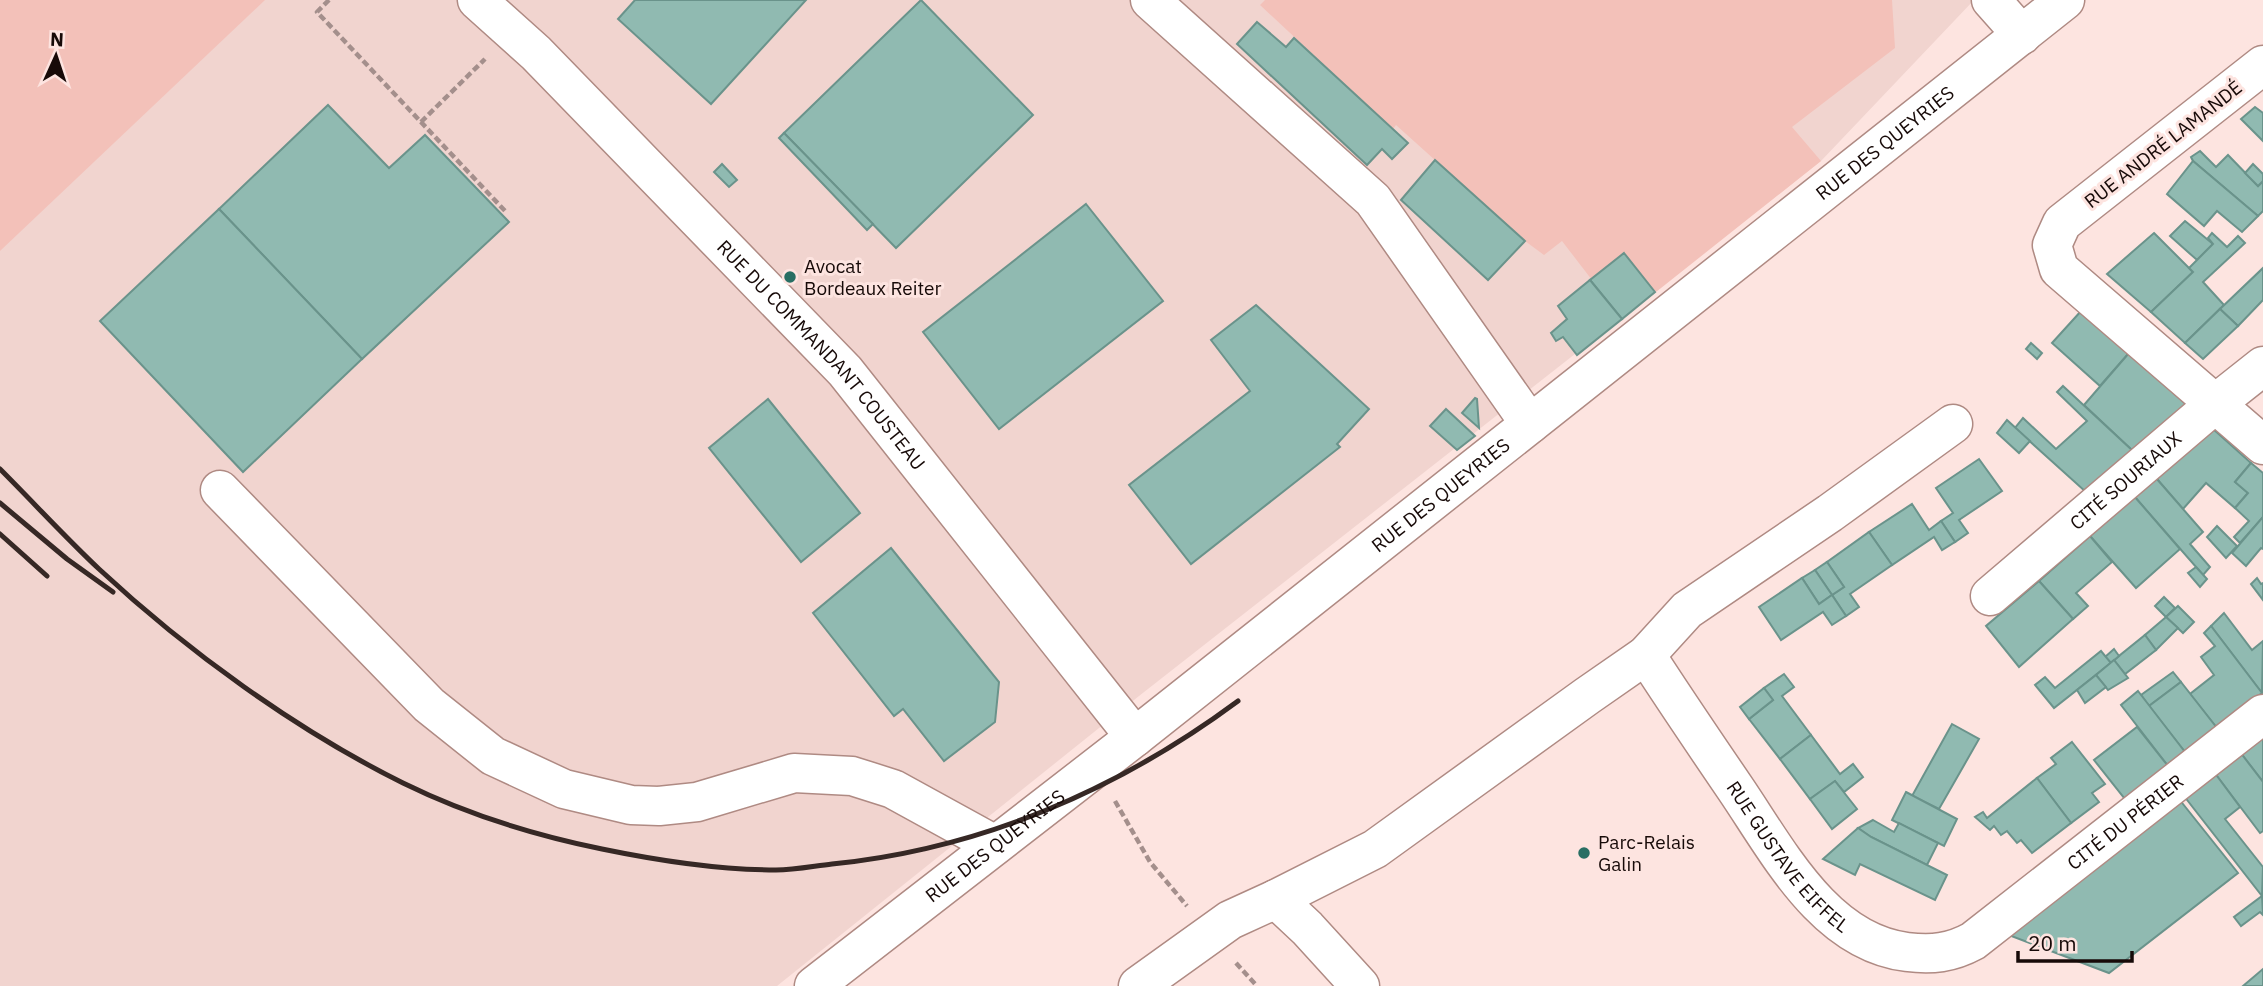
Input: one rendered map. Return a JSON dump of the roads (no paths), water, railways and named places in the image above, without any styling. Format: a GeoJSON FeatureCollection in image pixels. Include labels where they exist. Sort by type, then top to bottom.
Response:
{"type":"FeatureCollection","features":[{"type":"Feature","properties":{"kind":"street","name":"RUE DU COMMANDANT COUSTEAU"},"geometry":{"type":"LineString","coordinates":[[477,0],[546,62],[845,371],[1135,737]]}},
{"type":"Feature","properties":{"kind":"street"},"geometry":{"type":"LineString","coordinates":[[1150,0],[1373,200],[1531,424]]}},
{"type":"Feature","properties":{"kind":"street"},"geometry":{"type":"LineString","coordinates":[[1991,0],[2022,35]]}},
{"type":"Feature","properties":{"kind":"street","name":"RUE DES QUEYRIES"},"geometry":{"type":"LineString","coordinates":[[814,986],[1096,768],[2066,0]]}},
{"type":"Feature","properties":{"kind":"street","name":"RUE ANDRÉ LAMANDÉ"},"geometry":{"type":"LineString","coordinates":[[2215,404],[2059,268],[2052,245],[2062,223],[2263,65]]}},
{"type":"Feature","properties":{"kind":"street","name":"CITÉ SOURIAUX"},"geometry":{"type":"LineString","coordinates":[[1990,596],[2263,366]]}},
{"type":"Feature","properties":{"kind":"street"},"geometry":{"type":"LineString","coordinates":[[2215,404],[2263,445]]}},
{"type":"Feature","properties":{"kind":"street"},"geometry":{"type":"LineString","coordinates":[[1138,986],[1230,920],[1375,849],[1646,656],[1687,610],[1830,513],[1953,424]]}},
{"type":"Feature","properties":{"kind":"street"},"geometry":{"type":"LineString","coordinates":[[220,490],[429,705],[493,756],[564,789],[631,805],[659,806],[697,802],[794,774],[852,776],[893,789],[995,845]]}},
{"type":"Feature","properties":{"kind":"street","name":"RUE GUSTAVE EIFFEL"},"geometry":{"type":"LineString","coordinates":[[1646,656],[1794,876],[1831,917],[1854,934],[1884,948],[1919,954],[1959,950],[1989,930]]}},
{"type":"Feature","properties":{"kind":"street","name":"CITÉ DU PÉRIER"},"geometry":{"type":"LineString","coordinates":[[1989,930],[2263,715]]}},
{"type":"Feature","properties":{"kind":"street"},"geometry":{"type":"LineString","coordinates":[[1276,899],[1307,928],[1360,986]]}},
{"type":"Feature","properties":{"kind":"railway"},"geometry":{"type":"LineString","coordinates":[[0,469],[99,569],[168,629],[244,687],[323,739],[403,783],[475,814],[551,837],[624,853],[710,867],[783,870],[887,856],[941,845],[1046,810],[1096,788],[1145,762],[1238,701]]}},
{"type":"Feature","properties":{"kind":"railway"},"geometry":{"type":"LineString","coordinates":[[0,503],[67,559],[113,592]]}},
{"type":"Feature","properties":{"kind":"railway"},"geometry":{"type":"LineString","coordinates":[[0,534],[47,576]]}},
{"type":"Feature","properties":{"kind":"place","name":"Avocat Bordeaux Reiter"},"geometry":{"type":"Point","coordinates":[790,277]}},
{"type":"Feature","properties":{"kind":"place","name":"Parc-Relais Galin"},"geometry":{"type":"Point","coordinates":[1584,853]}}]}
